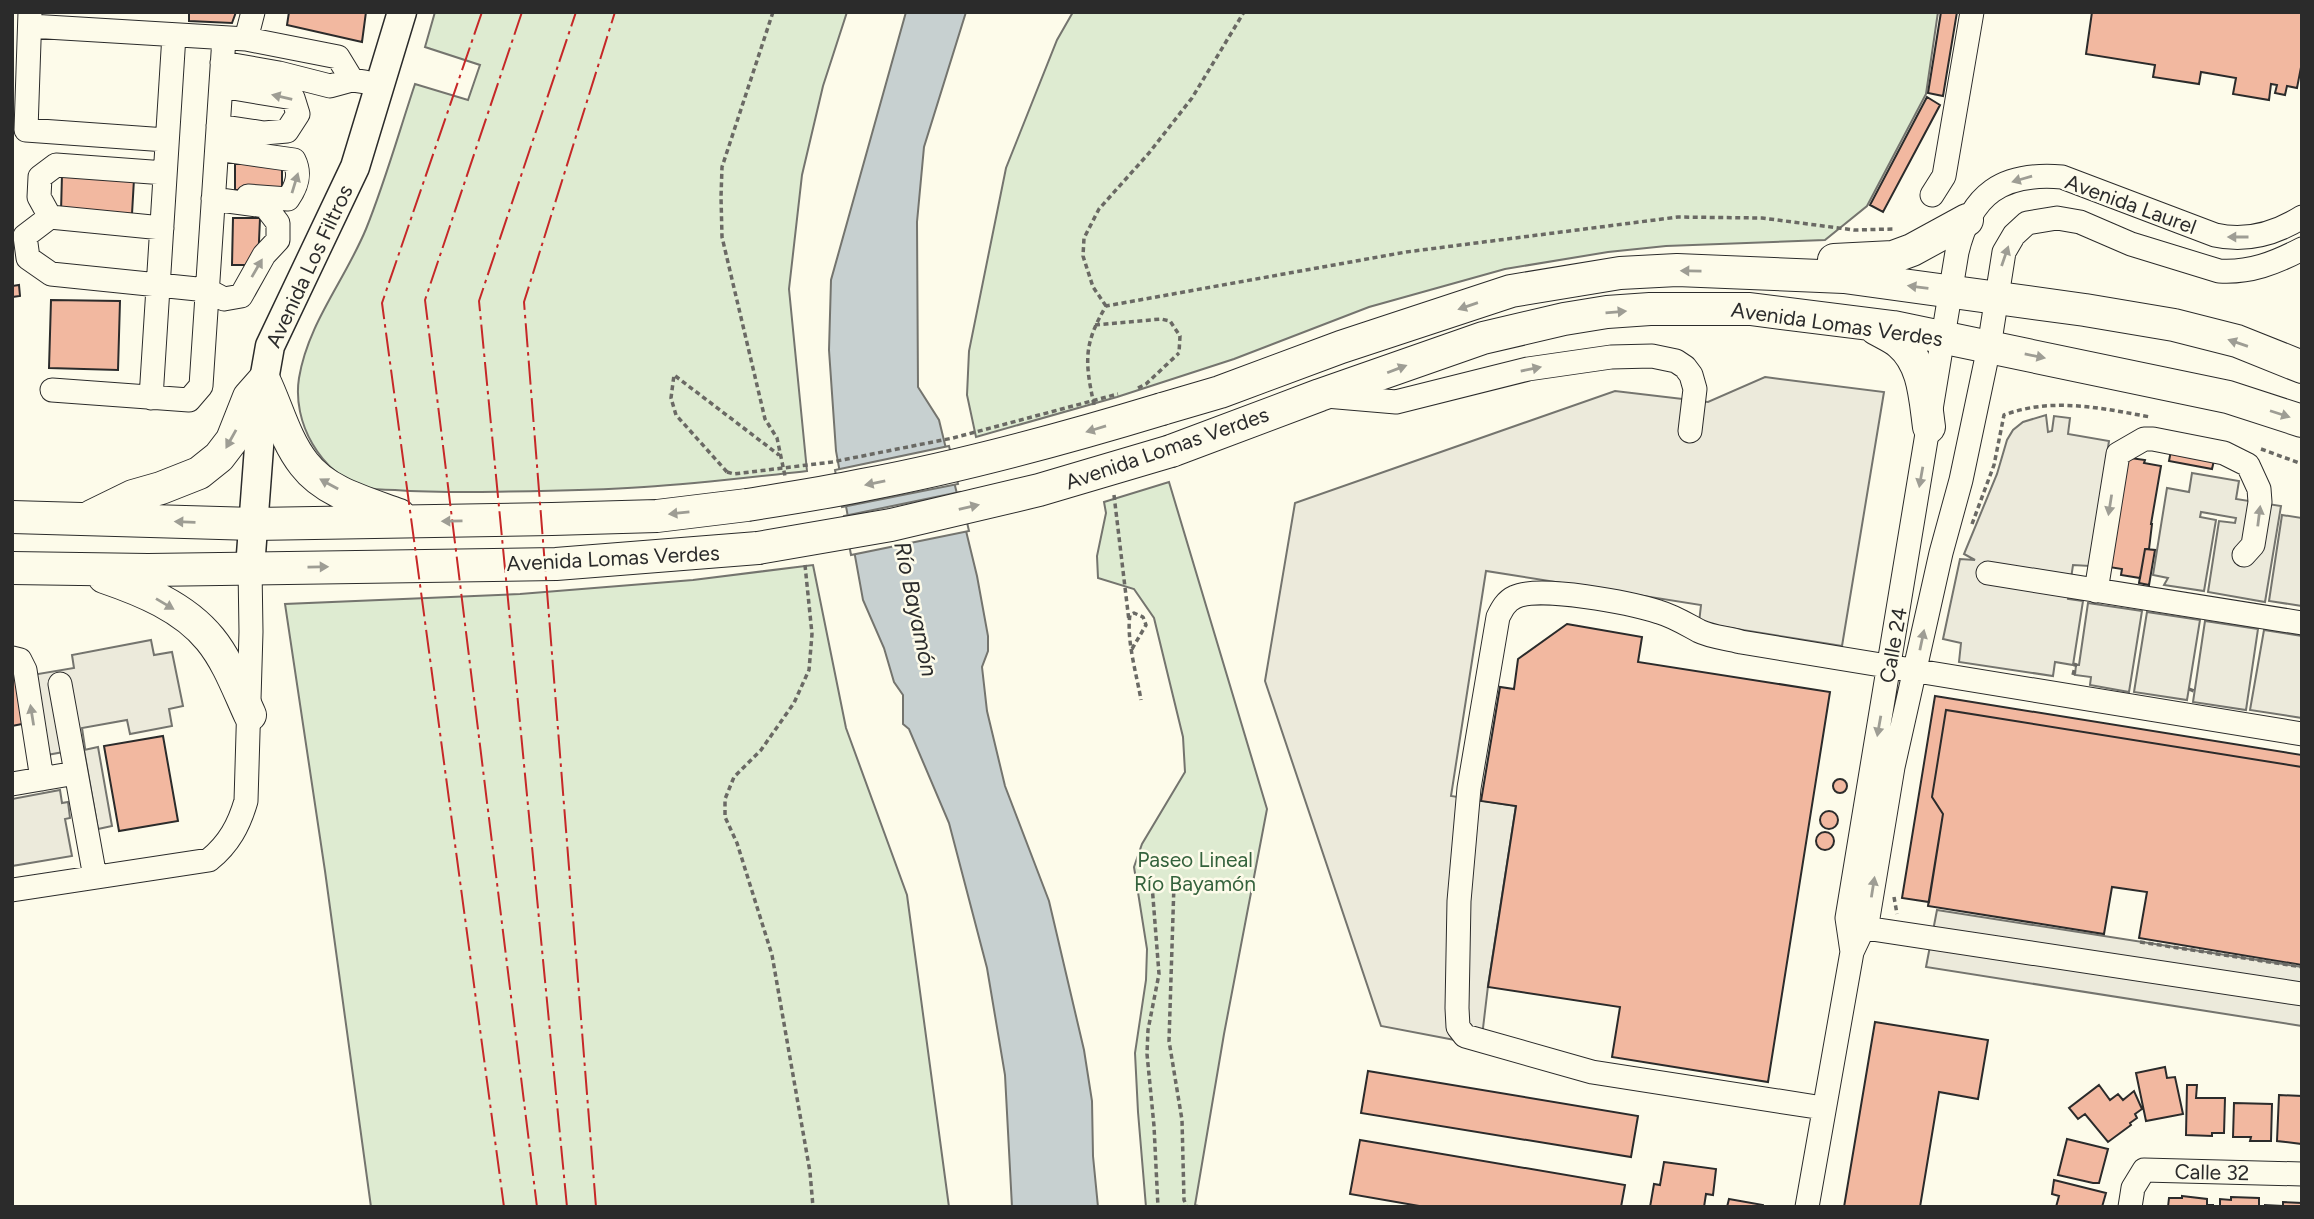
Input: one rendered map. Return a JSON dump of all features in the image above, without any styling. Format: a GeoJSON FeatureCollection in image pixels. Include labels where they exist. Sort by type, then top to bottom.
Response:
{"type":"FeatureCollection","features":[{"type":"Feature","properties":{"kind":"highway"},"geometry":{"type":"LineString","coordinates":[[1766,273],[1788,260],[1809,257],[1845,260],[1892,257],[1912,250],[1967,220]]}},
{"type":"Feature","properties":{"kind":"highway","name":"Avenida Lomas Verdes"},"geometry":{"type":"LineString","coordinates":[[12,517],[254,524],[657,516],[747,505],[862,486],[1079,434],[1220,391],[1340,347],[1511,290],[1620,273],[1677,271],[1844,277],[1951,291],[2174,325],[2237,341],[2302,367]]}},
{"type":"Feature","properties":{"kind":"highway","name":"Avenida Lomas Verdes"},"geometry":{"type":"LineString","coordinates":[[12,568],[556,564],[758,548],[891,525],[1039,490],[1171,450],[1483,338],[1564,319],[1650,309],[1750,309],[1868,324],[2228,397],[2302,421]]}},
{"type":"Feature","properties":{"kind":"highway"},"geometry":{"type":"LineString","coordinates":[[1868,324],[1901,343],[1918,367],[1929,427]]}},
{"type":"Feature","properties":{"kind":"highway"},"geometry":{"type":"LineString","coordinates":[[86,519],[133,496],[199,473],[219,457],[232,440],[249,397],[264,380],[293,445],[312,473],[326,484],[366,504],[413,521]]}},
{"type":"Feature","properties":{"kind":"highway"},"geometry":{"type":"LineString","coordinates":[[79,568],[140,589],[187,617],[209,638],[229,668],[250,715]]}},
{"type":"Feature","properties":{"kind":"main road","name":"Avenida Los Filtros"},"geometry":{"type":"LineString","coordinates":[[250,568],[264,380],[270,346],[355,167],[402,12]]}},
{"type":"Feature","properties":{"kind":"street"},"geometry":{"type":"LineString","coordinates":[[52,390],[189,400],[201,386],[222,63],[253,12]]}},
{"type":"Feature","properties":{"kind":"street"},"geometry":{"type":"LineString","coordinates":[[1932,195],[1944,176],[1972,12]]}},
{"type":"Feature","properties":{"kind":"street"},"geometry":{"type":"LineString","coordinates":[[166,140],[26,130],[30,19],[174,35],[235,38],[338,57],[352,80]]}},
{"type":"Feature","properties":{"kind":"street"},"geometry":{"type":"LineString","coordinates":[[151,398],[174,35]]}},
{"type":"Feature","properties":{"kind":"street"},"geometry":{"type":"LineString","coordinates":[[222,63],[330,86],[352,80],[380,86]]}},
{"type":"Feature","properties":{"kind":"street"},"geometry":{"type":"LineString","coordinates":[[218,126],[264,133],[287,131],[298,114],[293,98],[220,86]]}},
{"type":"Feature","properties":{"kind":"street"},"geometry":{"type":"LineString","coordinates":[[214,196],[288,199],[296,188],[299,168],[294,160],[216,149]]}},
{"type":"Feature","properties":{"kind":"street"},"geometry":{"type":"LineString","coordinates":[[50,217],[38,197],[40,177],[55,165],[165,173]]}},
{"type":"Feature","properties":{"kind":"street","name":"Avenida Laurel"},"geometry":{"type":"LineString","coordinates":[[1944,338],[1957,252],[1971,211],[1984,196],[2024,178],[2040,175],[2062,177],[2232,239],[2278,230],[2302,217]]}},
{"type":"Feature","properties":{"kind":"street"},"geometry":{"type":"LineString","coordinates":[[162,228],[50,217],[25,236],[27,258],[51,274],[207,290],[224,299],[241,296],[264,256],[278,240],[278,223],[265,206],[214,196]]}},
{"type":"Feature","properties":{"kind":"street","name":"Avenida Laurel"},"geometry":{"type":"LineString","coordinates":[[1989,347],[2004,253],[2014,235],[2028,223],[2057,218],[2080,222],[2131,244],[2219,271],[2234,272],[2266,266],[2302,249]]}},
{"type":"Feature","properties":{"kind":"street","name":"Calle 24"},"geometry":{"type":"LineString","coordinates":[[1856,926],[1847,918],[1944,338]]}},
{"type":"Feature","properties":{"kind":"street","name":"Calle 24"},"geometry":{"type":"LineString","coordinates":[[1807,1207],[1856,926],[1868,918],[1893,767],[1941,553],[1961,480],[1989,347]]}},
{"type":"Feature","properties":{"kind":"street"},"geometry":{"type":"LineString","coordinates":[[1320,395],[1396,402],[1528,369],[1611,357],[1652,356],[1676,361],[1691,375],[1695,389],[1690,432]]}},
{"type":"Feature","properties":{"kind":"street"},"geometry":{"type":"LineString","coordinates":[[2096,591],[2118,454],[2144,439],[2224,453],[2248,465],[2259,489],[2260,502],[2253,545],[2244,555]]}},
{"type":"Feature","properties":{"kind":"street"},"geometry":{"type":"LineString","coordinates":[[12,890],[209,860],[221,851],[240,821],[246,801],[250,715],[250,568]]}},
{"type":"Feature","properties":{"kind":"street"},"geometry":{"type":"LineString","coordinates":[[1988,573],[2302,623]]}},
{"type":"Feature","properties":{"kind":"street"},"geometry":{"type":"LineString","coordinates":[[1823,1108],[1591,1072],[1465,1036],[1458,1027],[1456,982],[1459,901],[1469,788],[1497,617],[1503,606],[1513,597],[1548,592],[1640,607],[1662,613],[1701,632],[1732,640],[2302,734]]}},
{"type":"Feature","properties":{"kind":"street"},"geometry":{"type":"LineString","coordinates":[[12,658],[20,660],[25,670],[42,779]]}},
{"type":"Feature","properties":{"kind":"street"},"geometry":{"type":"LineString","coordinates":[[60,684],[95,877]]}},
{"type":"Feature","properties":{"kind":"street"},"geometry":{"type":"LineString","coordinates":[[12,784],[76,774]]}},
{"type":"Feature","properties":{"kind":"street"},"geometry":{"type":"LineString","coordinates":[[1856,926],[2302,994]]}},
{"type":"Feature","properties":{"kind":"street","name":"Calle 32"},"geometry":{"type":"LineString","coordinates":[[2131,1197],[2144,1170],[2302,1174]]}},
{"type":"Feature","properties":{"kind":"path"},"geometry":{"type":"LineString","coordinates":[[773,12],[722,167],[721,197],[722,237],[732,283],[765,419],[777,439],[780,457],[674,375],[671,398],[676,415],[727,472],[734,474],[832,462],[953,438],[1140,388],[1179,354],[1180,336],[1170,321],[1161,319],[1095,325]]}},
{"type":"Feature","properties":{"kind":"path"},"geometry":{"type":"LineString","coordinates":[[1106,306],[1093,287],[1083,256],[1084,238],[1099,209],[1149,153],[1192,98],[1244,12]]}},
{"type":"Feature","properties":{"kind":"path"},"geometry":{"type":"LineString","coordinates":[[1969,531],[1994,465],[2004,415],[2078,404],[2152,417]]}},
{"type":"Feature","properties":{"kind":"path"},"geometry":{"type":"LineString","coordinates":[[2254,446],[2302,464]]}},
{"type":"Feature","properties":{"kind":"path"},"geometry":{"type":"LineString","coordinates":[[807,573],[812,634],[809,670],[794,703],[761,750],[734,777],[725,799],[725,817],[737,843],[772,955],[810,1172],[813,1207]]}},
{"type":"Feature","properties":{"kind":"path"},"geometry":{"type":"LineString","coordinates":[[1132,649],[1146,625],[1143,617],[1134,613],[1130,615],[1129,621],[1132,649],[1141,700]]}},
{"type":"Feature","properties":{"kind":"path"},"geometry":{"type":"LineString","coordinates":[[1174,884],[1169,1041],[1181,1107],[1184,1200],[1187,1207]]}},
{"type":"Feature","properties":{"kind":"path"},"geometry":{"type":"LineString","coordinates":[[1152,886],[1159,974],[1148,1030],[1147,1054],[1158,1207]]}},
{"type":"Feature","properties":{"kind":"path"},"geometry":{"type":"LineString","coordinates":[[1893,893],[1901,933]]}},
{"type":"Feature","properties":{"kind":"path"},"geometry":{"type":"LineString","coordinates":[[2140,942],[2302,967]]}},
{"type":"Feature","properties":{"kind":"green space"},"geometry":{"type":"Polygon","coordinates":[[[435,12],[847,12],[823,86],[802,175],[789,289],[807,471],[623,488],[425,492],[364,487],[348,480],[322,458],[305,428],[298,395],[299,378],[310,339],[366,229],[415,84],[468,100],[480,65],[425,47],[435,12]]]}},
{"type":"Feature","properties":{"kind":"green space"},"geometry":{"type":"Polygon","coordinates":[[[1073,12],[1938,12],[1926,94],[1867,206],[1825,240],[1666,246],[1608,252],[1505,269],[1369,307],[1234,359],[1117,397],[976,437],[967,395],[969,351],[1006,168],[1057,40],[1073,12]]]}},
{"type":"Feature","properties":{"kind":"green space","name":"Paseo Lineal Río Bayamón"},"geometry":{"type":"Polygon","coordinates":[[[1169,482],[1267,809],[1195,1205],[1202,1207],[1146,1207],[1135,1053],[1146,980],[1147,949],[1134,867],[1142,844],[1185,772],[1183,737],[1154,618],[1134,589],[1098,578],[1097,556],[1106,513],[1104,502],[1169,482]]]}},
{"type":"Feature","properties":{"kind":"green space"},"geometry":{"type":"Polygon","coordinates":[[[813,565],[846,728],[907,895],[949,1207],[371,1207],[285,604],[520,594],[693,580],[813,565]]]}},
{"type":"Feature","properties":{"kind":"shaded area"},"geometry":{"type":"Polygon","coordinates":[[[1765,377],[1884,392],[1842,646],[1699,623],[1701,605],[1486,571],[1451,796],[1516,806],[1481,1045],[1381,1026],[1265,681],[1295,503],[1615,391],[1708,402],[1765,377]]]}},
{"type":"Feature","properties":{"kind":"shaded area"},"geometry":{"type":"Polygon","coordinates":[[[2046,415],[2048,432],[2052,431],[2054,416],[2070,418],[2068,434],[2109,441],[2090,566],[2073,565],[2068,599],[2083,601],[2073,665],[2055,662],[2053,676],[1959,662],[1961,643],[1943,639],[1960,559],[1975,560],[1964,554],[1997,474],[2007,440],[2013,430],[2023,422],[2046,415]]]}},
{"type":"Feature","properties":{"kind":"shaded area"},"geometry":{"type":"Polygon","coordinates":[[[2192,473],[2239,481],[2236,499],[2281,506],[2265,602],[2208,592],[2219,521],[2235,523],[2236,518],[2201,512],[2200,517],[2216,520],[2204,591],[2164,585],[2168,578],[2153,575],[2167,488],[2189,492],[2192,473]]]}},
{"type":"Feature","properties":{"kind":"shaded area"},"geometry":{"type":"Polygon","coordinates":[[[2282,515],[2302,518],[2302,606],[2269,601],[2282,515]]]}},
{"type":"Feature","properties":{"kind":"shaded area"},"geometry":{"type":"Polygon","coordinates":[[[2088,603],[2142,611],[2129,692],[2090,685],[2091,677],[2075,675],[2076,665],[2079,665],[2088,603]]]}},
{"type":"Feature","properties":{"kind":"shaded area"},"geometry":{"type":"Polygon","coordinates":[[[2147,612],[2200,620],[2187,700],[2134,692],[2147,612]]]}},
{"type":"Feature","properties":{"kind":"shaded area"},"geometry":{"type":"Polygon","coordinates":[[[2205,621],[2258,629],[2246,710],[2193,702],[2205,621]]]}},
{"type":"Feature","properties":{"kind":"shaded area"},"geometry":{"type":"Polygon","coordinates":[[[2264,630],[2302,636],[2302,718],[2250,710],[2264,630]]]}},
{"type":"Feature","properties":{"kind":"shaded area"},"geometry":{"type":"Polygon","coordinates":[[[151,640],[154,655],[172,652],[183,706],[169,709],[172,726],[130,734],[127,720],[82,728],[85,748],[47,755],[32,675],[74,668],[72,655],[151,640]]]}},
{"type":"Feature","properties":{"kind":"shaded area"},"geometry":{"type":"Polygon","coordinates":[[[98,747],[112,826],[98,829],[84,750],[98,747]]]}},
{"type":"Feature","properties":{"kind":"shaded area"},"geometry":{"type":"Polygon","coordinates":[[[60,790],[62,803],[68,802],[70,818],[65,819],[72,856],[12,866],[12,799],[60,790]]]}},
{"type":"Feature","properties":{"kind":"shaded area"},"geometry":{"type":"Polygon","coordinates":[[[1937,910],[2302,967],[2302,1026],[1926,967],[1937,910]]]}},
{"type":"Feature","properties":{"kind":"water","name":"Río Bayamón"},"geometry":{"type":"Polygon","coordinates":[[[906,12],[966,12],[924,147],[917,222],[918,387],[939,420],[977,576],[988,636],[988,651],[982,667],[987,711],[1005,786],[1049,901],[1084,1050],[1092,1101],[1093,1156],[1098,1207],[1012,1207],[1005,1075],[987,968],[949,823],[909,729],[903,724],[903,695],[894,682],[884,648],[863,600],[836,451],[829,350],[831,280],[906,12]]]}},
{"type":"Feature","properties":{"kind":"pier"},"geometry":{"type":"Polygon","coordinates":[[[949,446],[958,484],[842,507],[835,470],[949,446]]]}},
{"type":"Feature","properties":{"kind":"pier"},"geometry":{"type":"Polygon","coordinates":[[[960,492],[969,531],[851,555],[844,516],[960,492]]]}},
{"type":"Feature","properties":{"kind":"building"},"geometry":{"type":"Polygon","coordinates":[[[189,12],[236,12],[232,23],[189,21],[189,12]]]}},
{"type":"Feature","properties":{"kind":"building"},"geometry":{"type":"Polygon","coordinates":[[[289,12],[366,12],[362,42],[287,25],[289,12]]]}},
{"type":"Feature","properties":{"kind":"building"},"geometry":{"type":"Polygon","coordinates":[[[1941,12],[1957,12],[1943,96],[1928,93],[1941,12]]]}},
{"type":"Feature","properties":{"kind":"building"},"geometry":{"type":"Polygon","coordinates":[[[2092,12],[2302,12],[2302,62],[2297,88],[2287,86],[2285,95],[2275,93],[2277,85],[2271,84],[2269,100],[2233,94],[2236,78],[2201,72],[2199,84],[2153,77],[2155,65],[2086,54],[2092,12]]]}},
{"type":"Feature","properties":{"kind":"building"},"geometry":{"type":"Polygon","coordinates":[[[1927,97],[1940,105],[1883,212],[1870,205],[1927,97]]]}},
{"type":"Feature","properties":{"kind":"building"},"geometry":{"type":"Polygon","coordinates":[[[235,164],[282,164],[282,197],[268,190],[235,190],[235,164]]]}},
{"type":"Feature","properties":{"kind":"building"},"geometry":{"type":"Polygon","coordinates":[[[62,174],[134,179],[132,214],[61,212],[62,174]]]}},
{"type":"Feature","properties":{"kind":"building"},"geometry":{"type":"Polygon","coordinates":[[[233,218],[260,218],[258,265],[232,265],[233,218]]]}},
{"type":"Feature","properties":{"kind":"building"},"geometry":{"type":"Polygon","coordinates":[[[19,285],[20,296],[12,297],[12,286],[19,285]]]}},
{"type":"Feature","properties":{"kind":"building"},"geometry":{"type":"Polygon","coordinates":[[[51,300],[120,301],[118,370],[49,368],[51,300]]]}},
{"type":"Feature","properties":{"kind":"building"},"geometry":{"type":"Polygon","coordinates":[[[2174,435],[2218,443],[2212,469],[2169,461],[2174,435]]]}},
{"type":"Feature","properties":{"kind":"building"},"geometry":{"type":"Polygon","coordinates":[[[2123,457],[2145,460],[2144,463],[2161,466],[2149,549],[2145,549],[2140,578],[2121,575],[2122,569],[2103,566],[2123,457]]]}},
{"type":"Feature","properties":{"kind":"building"},"geometry":{"type":"Polygon","coordinates":[[[2145,549],[2155,550],[2149,585],[2139,583],[2145,549]]]}},
{"type":"Feature","properties":{"kind":"building"},"geometry":{"type":"Polygon","coordinates":[[[1567,624],[1642,637],[1638,662],[1830,692],[1768,1082],[1612,1057],[1620,1007],[1488,987],[1516,806],[1481,801],[1500,687],[1514,689],[1518,659],[1567,624]]]}},
{"type":"Feature","properties":{"kind":"building"},"geometry":{"type":"Polygon","coordinates":[[[19,666],[27,723],[12,726],[12,667],[19,666]]]}},
{"type":"Feature","properties":{"kind":"building"},"geometry":{"type":"Polygon","coordinates":[[[1935,696],[2302,755],[2302,767],[1946,710],[1932,797],[1943,814],[1929,902],[1902,898],[1935,696]]]}},
{"type":"Feature","properties":{"kind":"building"},"geometry":{"type":"Polygon","coordinates":[[[1946,710],[2302,767],[2302,965],[2139,938],[2147,892],[2112,887],[2104,934],[1928,906],[1943,814],[1932,797],[1946,710]]]}},
{"type":"Feature","properties":{"kind":"building"},"geometry":{"type":"Polygon","coordinates":[[[163,736],[178,821],[119,831],[104,746],[163,736]]]}},
{"type":"Feature","properties":{"kind":"building"},"geometry":{"type":"Polygon","coordinates":[[[1840,779],[1845,781],[1845,791],[1840,793],[1835,791],[1833,786],[1835,781],[1840,779]]]}},
{"type":"Feature","properties":{"kind":"building"},"geometry":{"type":"Polygon","coordinates":[[[1829,811],[1835,814],[1838,820],[1835,826],[1829,829],[1823,826],[1820,820],[1823,814],[1829,811]]]}},
{"type":"Feature","properties":{"kind":"building"},"geometry":{"type":"Polygon","coordinates":[[[1825,832],[1831,835],[1834,841],[1831,847],[1825,850],[1819,847],[1816,841],[1819,835],[1825,832]]]}},
{"type":"Feature","properties":{"kind":"building"},"geometry":{"type":"Polygon","coordinates":[[[1875,1022],[1988,1040],[1978,1099],[1939,1092],[1920,1207],[1844,1207],[1875,1022]]]}},
{"type":"Feature","properties":{"kind":"building"},"geometry":{"type":"Polygon","coordinates":[[[2165,1067],[2167,1078],[2175,1077],[2183,1114],[2146,1121],[2136,1073],[2165,1067]]]}},
{"type":"Feature","properties":{"kind":"building"},"geometry":{"type":"Polygon","coordinates":[[[1368,1071],[1638,1116],[1631,1157],[1361,1113],[1368,1071]]]}},
{"type":"Feature","properties":{"kind":"building"},"geometry":{"type":"Polygon","coordinates":[[[2099,1085],[2110,1100],[2118,1094],[2123,1100],[2134,1091],[2142,1109],[2135,1114],[2137,1118],[2131,1125],[2108,1142],[2085,1114],[2078,1119],[2069,1108],[2099,1085]]]}},
{"type":"Feature","properties":{"kind":"building"},"geometry":{"type":"Polygon","coordinates":[[[2187,1085],[2197,1085],[2196,1098],[2225,1098],[2224,1133],[2212,1133],[2212,1136],[2186,1135],[2187,1085]]]}},
{"type":"Feature","properties":{"kind":"building"},"geometry":{"type":"Polygon","coordinates":[[[2279,1095],[2302,1096],[2302,1144],[2277,1141],[2279,1095]]]}},
{"type":"Feature","properties":{"kind":"building"},"geometry":{"type":"Polygon","coordinates":[[[2234,1103],[2272,1104],[2271,1141],[2250,1141],[2251,1137],[2233,1137],[2234,1103]]]}},
{"type":"Feature","properties":{"kind":"building"},"geometry":{"type":"Polygon","coordinates":[[[2067,1139],[2108,1149],[2099,1183],[2058,1175],[2067,1139]]]}},
{"type":"Feature","properties":{"kind":"building"},"geometry":{"type":"Polygon","coordinates":[[[1360,1140],[1625,1185],[1621,1207],[1425,1207],[1350,1194],[1360,1140]]]}},
{"type":"Feature","properties":{"kind":"building"},"geometry":{"type":"Polygon","coordinates":[[[1664,1162],[1716,1169],[1713,1195],[1706,1194],[1704,1207],[1650,1207],[1654,1184],[1660,1185],[1664,1162]]]}},
{"type":"Feature","properties":{"kind":"building"},"geometry":{"type":"Polygon","coordinates":[[[2054,1180],[2106,1193],[2102,1207],[2056,1207],[2059,1196],[2052,1194],[2054,1180]]]}},
{"type":"Feature","properties":{"kind":"building"},"geometry":{"type":"Polygon","coordinates":[[[2182,1196],[2207,1199],[2207,1205],[2213,1207],[2168,1207],[2169,1198],[2182,1196]]]}},
{"type":"Feature","properties":{"kind":"building"},"geometry":{"type":"Polygon","coordinates":[[[2231,1197],[2259,1198],[2259,1207],[2220,1207],[2220,1199],[2231,1200],[2231,1197]]]}},
{"type":"Feature","properties":{"kind":"building"},"geometry":{"type":"Polygon","coordinates":[[[1729,1199],[1763,1205],[1763,1207],[1727,1207],[1729,1199]]]}},
{"type":"Feature","properties":{"kind":"building"},"geometry":{"type":"Polygon","coordinates":[[[2283,1202],[2302,1203],[2302,1207],[2265,1207],[2283,1206],[2283,1202]]]}},
{"type":"Feature","properties":{"kind":"power"},"geometry":{"type":"LineString","coordinates":[[482,12],[382,303],[504,1207]]}},
{"type":"Feature","properties":{"kind":"power"},"geometry":{"type":"LineString","coordinates":[[522,12],[425,300],[537,1207]]}},
{"type":"Feature","properties":{"kind":"power"},"geometry":{"type":"LineString","coordinates":[[567,1207],[479,301],[576,12]]}},
{"type":"Feature","properties":{"kind":"power"},"geometry":{"type":"LineString","coordinates":[[596,1207],[524,302],[615,12]]}}]}
